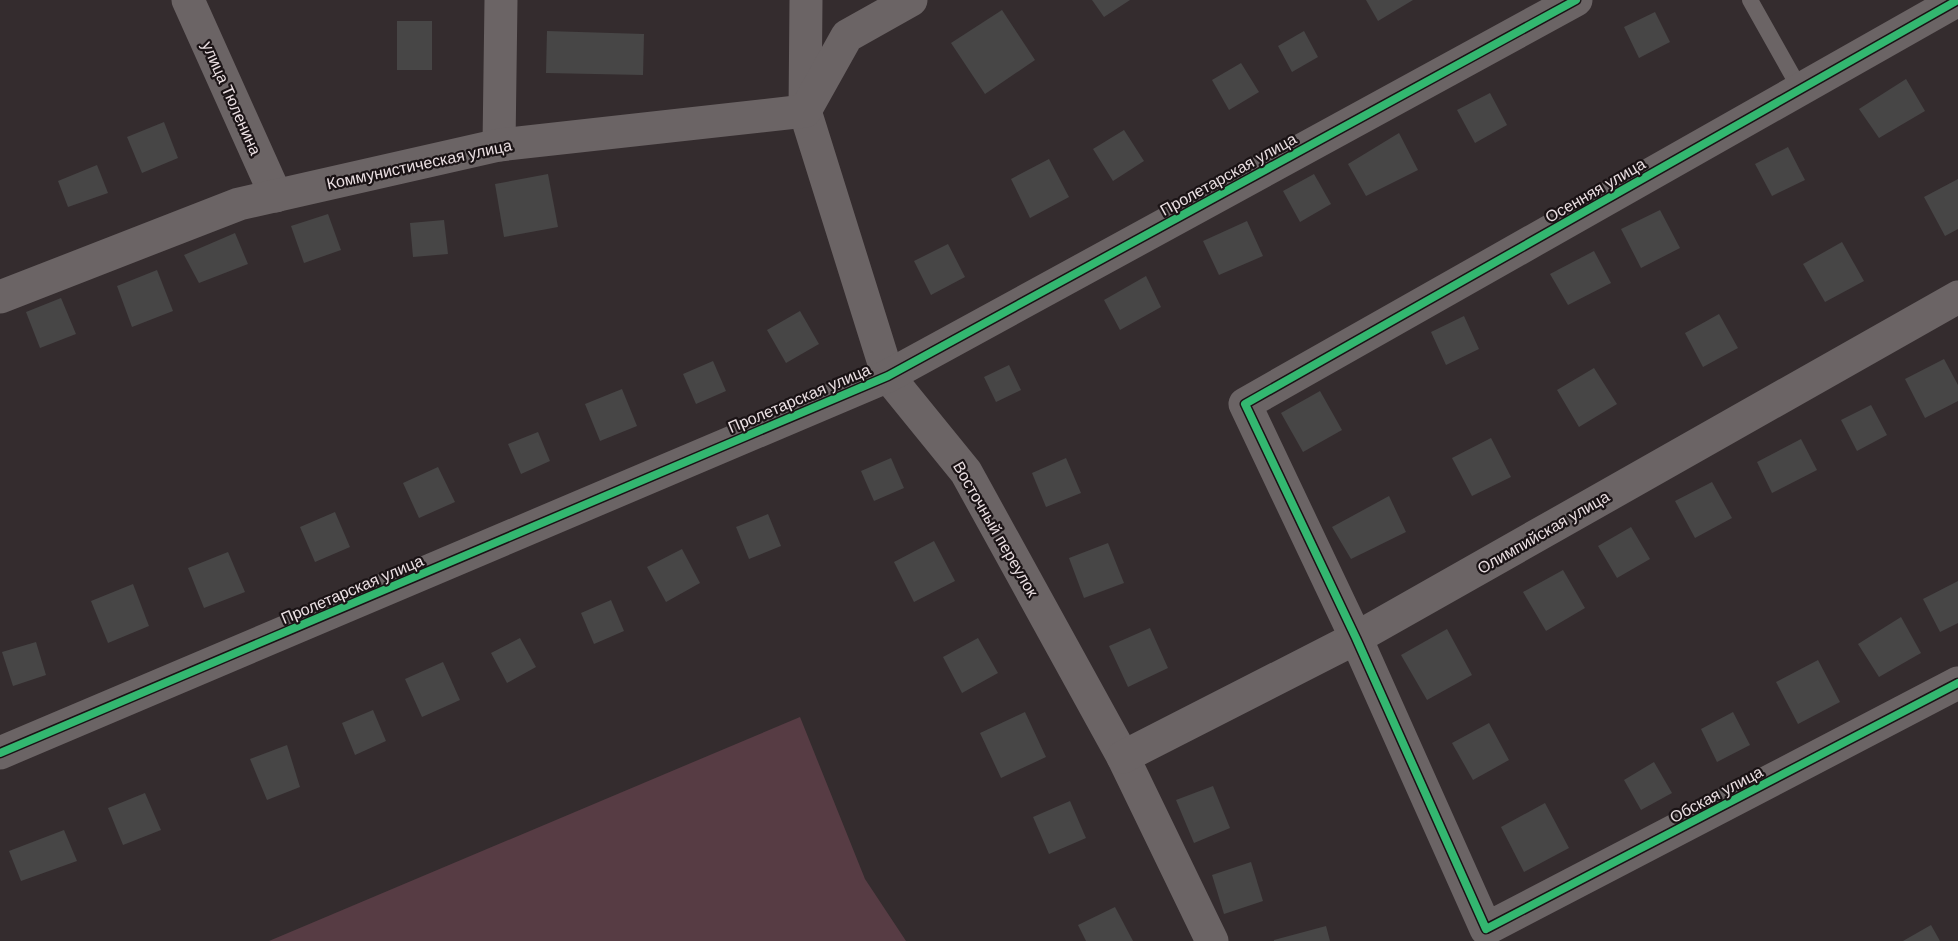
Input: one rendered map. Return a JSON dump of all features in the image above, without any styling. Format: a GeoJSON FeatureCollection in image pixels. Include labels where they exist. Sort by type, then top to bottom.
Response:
{"type":"FeatureCollection","features":[{"type":"Feature","properties":{"kind":"street","name":"улица Тюленина"},"geometry":{"type":"LineString","coordinates":[[188,0],[276,196]]}},
{"type":"Feature","properties":{"kind":"street"},"geometry":{"type":"LineString","coordinates":[[499,145],[501,0]]}},
{"type":"Feature","properties":{"kind":"street","name":"Восточный переулок"},"geometry":{"type":"LineString","coordinates":[[806,0],[805,111],[888,376],[966,472],[1123,757],[1212,941]]}},
{"type":"Feature","properties":{"kind":"street"},"geometry":{"type":"LineString","coordinates":[[805,111],[847,36],[911,0]]}},
{"type":"Feature","properties":{"kind":"street","name":"Пролетарская улица"},"geometry":{"type":"LineString","coordinates":[[0,753],[888,376],[1575,0]]}},
{"type":"Feature","properties":{"kind":"street","name":"Осенняя улица"},"geometry":{"type":"LineString","coordinates":[[1356,638],[1245,404],[1958,0]]}},
{"type":"Feature","properties":{"kind":"street","name":"Коммунистическая улица"},"geometry":{"type":"LineString","coordinates":[[0,297],[239,204],[499,145],[805,111]]}},
{"type":"Feature","properties":{"kind":"street","name":"Олимпийская улица"},"geometry":{"type":"LineString","coordinates":[[1123,757],[1356,638],[1958,297]]}},
{"type":"Feature","properties":{"kind":"street","name":"Обская улица"},"geometry":{"type":"LineString","coordinates":[[1356,638],[1486,929],[1958,683]]}},
{"type":"Feature","properties":{"kind":"lane"},"geometry":{"type":"LineString","coordinates":[[1750,0],[1800,89]]}},
{"type":"Feature","properties":{"kind":"shaded area"},"geometry":{"type":"Polygon","coordinates":[[[800,717],[865,879],[906,941],[269,941],[800,717]]]}},
{"type":"Feature","properties":{"kind":"building"},"geometry":{"type":"Polygon","coordinates":[[[1092,0],[1130,0],[1104,17],[1092,0]]]}},
{"type":"Feature","properties":{"kind":"building"},"geometry":{"type":"Polygon","coordinates":[[[1366,0],[1413,0],[1378,21],[1366,0]]]}},
{"type":"Feature","properties":{"kind":"building"},"geometry":{"type":"Polygon","coordinates":[[[1002,10],[1035,60],[985,94],[951,43],[1002,10]]]}},
{"type":"Feature","properties":{"kind":"building"},"geometry":{"type":"Polygon","coordinates":[[[1655,12],[1670,42],[1639,58],[1624,27],[1655,12]]]}},
{"type":"Feature","properties":{"kind":"building"},"geometry":{"type":"Polygon","coordinates":[[[397,21],[432,21],[432,70],[397,70],[397,21]]]}},
{"type":"Feature","properties":{"kind":"building"},"geometry":{"type":"Polygon","coordinates":[[[547,31],[644,34],[643,75],[546,73],[547,31]]]}},
{"type":"Feature","properties":{"kind":"building"},"geometry":{"type":"Polygon","coordinates":[[[1304,31],[1318,57],[1292,72],[1278,46],[1304,31]]]}},
{"type":"Feature","properties":{"kind":"building"},"geometry":{"type":"Polygon","coordinates":[[[1241,63],[1259,92],[1229,110],[1212,80],[1241,63]]]}},
{"type":"Feature","properties":{"kind":"building"},"geometry":{"type":"Polygon","coordinates":[[[1906,79],[1925,111],[1879,138],[1859,109],[1906,79]]]}},
{"type":"Feature","properties":{"kind":"building"},"geometry":{"type":"Polygon","coordinates":[[[1490,93],[1507,125],[1475,143],[1457,110],[1490,93]]]}},
{"type":"Feature","properties":{"kind":"building"},"geometry":{"type":"Polygon","coordinates":[[[164,122],[178,158],[142,173],[127,137],[164,122]]]}},
{"type":"Feature","properties":{"kind":"building"},"geometry":{"type":"Polygon","coordinates":[[[1124,130],[1144,161],[1113,181],[1093,149],[1124,130]]]}},
{"type":"Feature","properties":{"kind":"building"},"geometry":{"type":"Polygon","coordinates":[[[1399,133],[1418,170],[1366,196],[1348,164],[1399,133]]]}},
{"type":"Feature","properties":{"kind":"building"},"geometry":{"type":"Polygon","coordinates":[[[1788,147],[1805,180],[1772,196],[1755,164],[1788,147]]]}},
{"type":"Feature","properties":{"kind":"building"},"geometry":{"type":"Polygon","coordinates":[[[1049,159],[1069,197],[1030,218],[1011,179],[1049,159]]]}},
{"type":"Feature","properties":{"kind":"building"},"geometry":{"type":"Polygon","coordinates":[[[97,165],[108,193],[68,207],[58,181],[97,165]]]}},
{"type":"Feature","properties":{"kind":"building"},"geometry":{"type":"Polygon","coordinates":[[[548,174],[558,227],[504,237],[495,184],[548,174]]]}},
{"type":"Feature","properties":{"kind":"building"},"geometry":{"type":"Polygon","coordinates":[[[1314,174],[1331,204],[1300,222],[1283,191],[1314,174]]]}},
{"type":"Feature","properties":{"kind":"building"},"geometry":{"type":"Polygon","coordinates":[[[1958,179],[1958,229],[1945,236],[1924,197],[1958,179]]]}},
{"type":"Feature","properties":{"kind":"building"},"geometry":{"type":"Polygon","coordinates":[[[1660,210],[1680,248],[1641,268],[1621,229],[1660,210]]]}},
{"type":"Feature","properties":{"kind":"building"},"geometry":{"type":"Polygon","coordinates":[[[328,214],[341,250],[304,263],[291,226],[328,214]]]}},
{"type":"Feature","properties":{"kind":"building"},"geometry":{"type":"Polygon","coordinates":[[[444,220],[448,254],[413,257],[410,223],[444,220]]]}},
{"type":"Feature","properties":{"kind":"building"},"geometry":{"type":"Polygon","coordinates":[[[1247,221],[1263,256],[1219,275],[1203,241],[1247,221]]]}},
{"type":"Feature","properties":{"kind":"building"},"geometry":{"type":"Polygon","coordinates":[[[235,233],[248,264],[199,283],[184,255],[235,233]]]}},
{"type":"Feature","properties":{"kind":"building"},"geometry":{"type":"Polygon","coordinates":[[[1842,242],[1864,281],[1825,302],[1803,264],[1842,242]]]}},
{"type":"Feature","properties":{"kind":"building"},"geometry":{"type":"Polygon","coordinates":[[[948,244],[965,277],[931,295],[914,261],[948,244]]]}},
{"type":"Feature","properties":{"kind":"building"},"geometry":{"type":"Polygon","coordinates":[[[1594,251],[1611,283],[1568,305],[1550,274],[1594,251]]]}},
{"type":"Feature","properties":{"kind":"building"},"geometry":{"type":"Polygon","coordinates":[[[157,270],[173,311],[132,327],[117,286],[157,270]]]}},
{"type":"Feature","properties":{"kind":"building"},"geometry":{"type":"Polygon","coordinates":[[[1146,276],[1161,307],[1120,330],[1104,300],[1146,276]]]}},
{"type":"Feature","properties":{"kind":"building"},"geometry":{"type":"Polygon","coordinates":[[[61,298],[76,334],[40,348],[26,312],[61,298]]]}},
{"type":"Feature","properties":{"kind":"building"},"geometry":{"type":"Polygon","coordinates":[[[800,311],[819,344],[786,363],[767,330],[800,311]]]}},
{"type":"Feature","properties":{"kind":"building"},"geometry":{"type":"Polygon","coordinates":[[[1719,314],[1738,348],[1703,367],[1685,333],[1719,314]]]}},
{"type":"Feature","properties":{"kind":"building"},"geometry":{"type":"Polygon","coordinates":[[[1464,316],[1479,349],[1446,365],[1431,332],[1464,316]]]}},
{"type":"Feature","properties":{"kind":"building"},"geometry":{"type":"Polygon","coordinates":[[[1944,359],[1958,385],[1958,401],[1925,418],[1905,379],[1944,359]]]}},
{"type":"Feature","properties":{"kind":"building"},"geometry":{"type":"Polygon","coordinates":[[[713,361],[726,391],[696,404],[683,374],[713,361]]]}},
{"type":"Feature","properties":{"kind":"building"},"geometry":{"type":"Polygon","coordinates":[[[1009,365],[1021,390],[996,402],[984,377],[1009,365]]]}},
{"type":"Feature","properties":{"kind":"building"},"geometry":{"type":"Polygon","coordinates":[[[1594,368],[1617,404],[1579,427],[1557,390],[1594,368]]]}},
{"type":"Feature","properties":{"kind":"building"},"geometry":{"type":"Polygon","coordinates":[[[622,389],[637,426],[600,441],[585,404],[622,389]]]}},
{"type":"Feature","properties":{"kind":"building"},"geometry":{"type":"Polygon","coordinates":[[[1320,391],[1342,430],[1303,452],[1281,413],[1320,391]]]}},
{"type":"Feature","properties":{"kind":"building"},"geometry":{"type":"Polygon","coordinates":[[[1871,405],[1887,435],[1857,451],[1841,420],[1871,405]]]}},
{"type":"Feature","properties":{"kind":"building"},"geometry":{"type":"Polygon","coordinates":[[[538,432],[550,461],[521,474],[508,444],[538,432]]]}},
{"type":"Feature","properties":{"kind":"building"},"geometry":{"type":"Polygon","coordinates":[[[1491,438],[1511,477],[1472,496],[1452,458],[1491,438]]]}},
{"type":"Feature","properties":{"kind":"building"},"geometry":{"type":"Polygon","coordinates":[[[1801,439],[1817,470],[1772,493],[1757,462],[1801,439]]]}},
{"type":"Feature","properties":{"kind":"building"},"geometry":{"type":"Polygon","coordinates":[[[891,458],[904,488],[874,501],[861,471],[891,458]]]}},
{"type":"Feature","properties":{"kind":"building"},"geometry":{"type":"Polygon","coordinates":[[[1066,458],[1081,493],[1046,507],[1032,473],[1066,458]]]}},
{"type":"Feature","properties":{"kind":"building"},"geometry":{"type":"Polygon","coordinates":[[[438,467],[455,502],[419,518],[403,483],[438,467]]]}},
{"type":"Feature","properties":{"kind":"building"},"geometry":{"type":"Polygon","coordinates":[[[1712,482],[1732,518],[1695,538],[1675,501],[1712,482]]]}},
{"type":"Feature","properties":{"kind":"building"},"geometry":{"type":"Polygon","coordinates":[[[1389,496],[1406,532],[1351,559],[1332,527],[1389,496]]]}},
{"type":"Feature","properties":{"kind":"building"},"geometry":{"type":"Polygon","coordinates":[[[335,512],[350,547],[315,562],[300,527],[335,512]]]}},
{"type":"Feature","properties":{"kind":"building"},"geometry":{"type":"Polygon","coordinates":[[[768,514],[781,546],[749,559],[736,527],[768,514]]]}},
{"type":"Feature","properties":{"kind":"building"},"geometry":{"type":"Polygon","coordinates":[[[1631,527],[1650,559],[1617,578],[1598,546],[1631,527]]]}},
{"type":"Feature","properties":{"kind":"building"},"geometry":{"type":"Polygon","coordinates":[[[934,541],[955,581],[914,602],[894,562],[934,541]]]}},
{"type":"Feature","properties":{"kind":"building"},"geometry":{"type":"Polygon","coordinates":[[[1108,543],[1124,583],[1084,598],[1069,558],[1108,543]]]}},
{"type":"Feature","properties":{"kind":"building"},"geometry":{"type":"Polygon","coordinates":[[[682,549],[700,583],[666,602],[647,567],[682,549]]]}},
{"type":"Feature","properties":{"kind":"building"},"geometry":{"type":"Polygon","coordinates":[[[228,552],[245,592],[204,608],[188,568],[228,552]]]}},
{"type":"Feature","properties":{"kind":"building"},"geometry":{"type":"Polygon","coordinates":[[[1563,570],[1585,608],[1546,631],[1523,592],[1563,570]]]}},
{"type":"Feature","properties":{"kind":"building"},"geometry":{"type":"Polygon","coordinates":[[[1958,581],[1958,623],[1940,632],[1923,599],[1958,581]]]}},
{"type":"Feature","properties":{"kind":"building"},"geometry":{"type":"Polygon","coordinates":[[[133,584],[149,626],[108,643],[91,601],[133,584]]]}},
{"type":"Feature","properties":{"kind":"building"},"geometry":{"type":"Polygon","coordinates":[[[611,600],[624,631],[594,644],[581,613],[611,600]]]}},
{"type":"Feature","properties":{"kind":"building"},"geometry":{"type":"Polygon","coordinates":[[[1901,617],[1921,653],[1879,677],[1858,644],[1901,617]]]}},
{"type":"Feature","properties":{"kind":"building"},"geometry":{"type":"Polygon","coordinates":[[[1150,628],[1168,668],[1128,687],[1109,646],[1150,628]]]}},
{"type":"Feature","properties":{"kind":"building"},"geometry":{"type":"Polygon","coordinates":[[[1447,629],[1472,675],[1427,700],[1401,655],[1447,629]]]}},
{"type":"Feature","properties":{"kind":"building"},"geometry":{"type":"Polygon","coordinates":[[[520,638],[536,667],[507,683],[491,653],[520,638]]]}},
{"type":"Feature","properties":{"kind":"building"},"geometry":{"type":"Polygon","coordinates":[[[978,638],[998,673],[962,693],[943,657],[978,638]]]}},
{"type":"Feature","properties":{"kind":"building"},"geometry":{"type":"Polygon","coordinates":[[[36,642],[46,675],[13,686],[2,652],[36,642]]]}},
{"type":"Feature","properties":{"kind":"building"},"geometry":{"type":"Polygon","coordinates":[[[1818,660],[1840,702],[1798,724],[1776,682],[1818,660]]]}},
{"type":"Feature","properties":{"kind":"building"},"geometry":{"type":"Polygon","coordinates":[[[443,662],[460,700],[422,717],[405,679],[443,662]]]}},
{"type":"Feature","properties":{"kind":"building"},"geometry":{"type":"Polygon","coordinates":[[[373,710],[386,741],[355,755],[342,723],[373,710]]]}},
{"type":"Feature","properties":{"kind":"building"},"geometry":{"type":"Polygon","coordinates":[[[1025,712],[1046,757],[1001,778],[980,733],[1025,712]]]}},
{"type":"Feature","properties":{"kind":"building"},"geometry":{"type":"Polygon","coordinates":[[[1733,712],[1750,745],[1717,762],[1701,729],[1733,712]]]}},
{"type":"Feature","properties":{"kind":"building"},"geometry":{"type":"Polygon","coordinates":[[[1489,723],[1509,760],[1473,780],[1452,743],[1489,723]]]}},
{"type":"Feature","properties":{"kind":"building"},"geometry":{"type":"Polygon","coordinates":[[[287,745],[300,787],[267,800],[250,759],[287,745]]]}},
{"type":"Feature","properties":{"kind":"building"},"geometry":{"type":"Polygon","coordinates":[[[1654,762],[1672,793],[1641,810],[1624,780],[1654,762]]]}},
{"type":"Feature","properties":{"kind":"building"},"geometry":{"type":"Polygon","coordinates":[[[1213,786],[1230,828],[1194,843],[1176,800],[1213,786]]]}},
{"type":"Feature","properties":{"kind":"building"},"geometry":{"type":"Polygon","coordinates":[[[145,793],[161,830],[123,845],[108,808],[145,793]]]}},
{"type":"Feature","properties":{"kind":"building"},"geometry":{"type":"Polygon","coordinates":[[[1070,801],[1086,838],[1049,854],[1033,817],[1070,801]]]}},
{"type":"Feature","properties":{"kind":"building"},"geometry":{"type":"Polygon","coordinates":[[[1545,803],[1569,848],[1524,872],[1501,827],[1545,803]]]}},
{"type":"Feature","properties":{"kind":"building"},"geometry":{"type":"Polygon","coordinates":[[[64,830],[77,861],[21,881],[9,851],[64,830]]]}},
{"type":"Feature","properties":{"kind":"building"},"geometry":{"type":"Polygon","coordinates":[[[1251,862],[1263,901],[1224,914],[1212,875],[1251,862]]]}},
{"type":"Feature","properties":{"kind":"building"},"geometry":{"type":"Polygon","coordinates":[[[1115,907],[1133,941],[1086,941],[1078,925],[1115,907]]]}},
{"type":"Feature","properties":{"kind":"building"},"geometry":{"type":"Polygon","coordinates":[[[1931,925],[1940,941],[1903,941],[1931,925]]]}},
{"type":"Feature","properties":{"kind":"building"},"geometry":{"type":"Polygon","coordinates":[[[1326,926],[1330,941],[1274,941],[1274,940],[1326,926]]]}},
{"type":"Feature","properties":{"kind":"cycle path"},"geometry":{"type":"LineString","coordinates":[[0,753],[888,376],[1576,0]]}},
{"type":"Feature","properties":{"kind":"cycle path"},"geometry":{"type":"LineString","coordinates":[[1958,0],[1245,404],[1356,638],[1486,929],[1958,683]]}}]}
